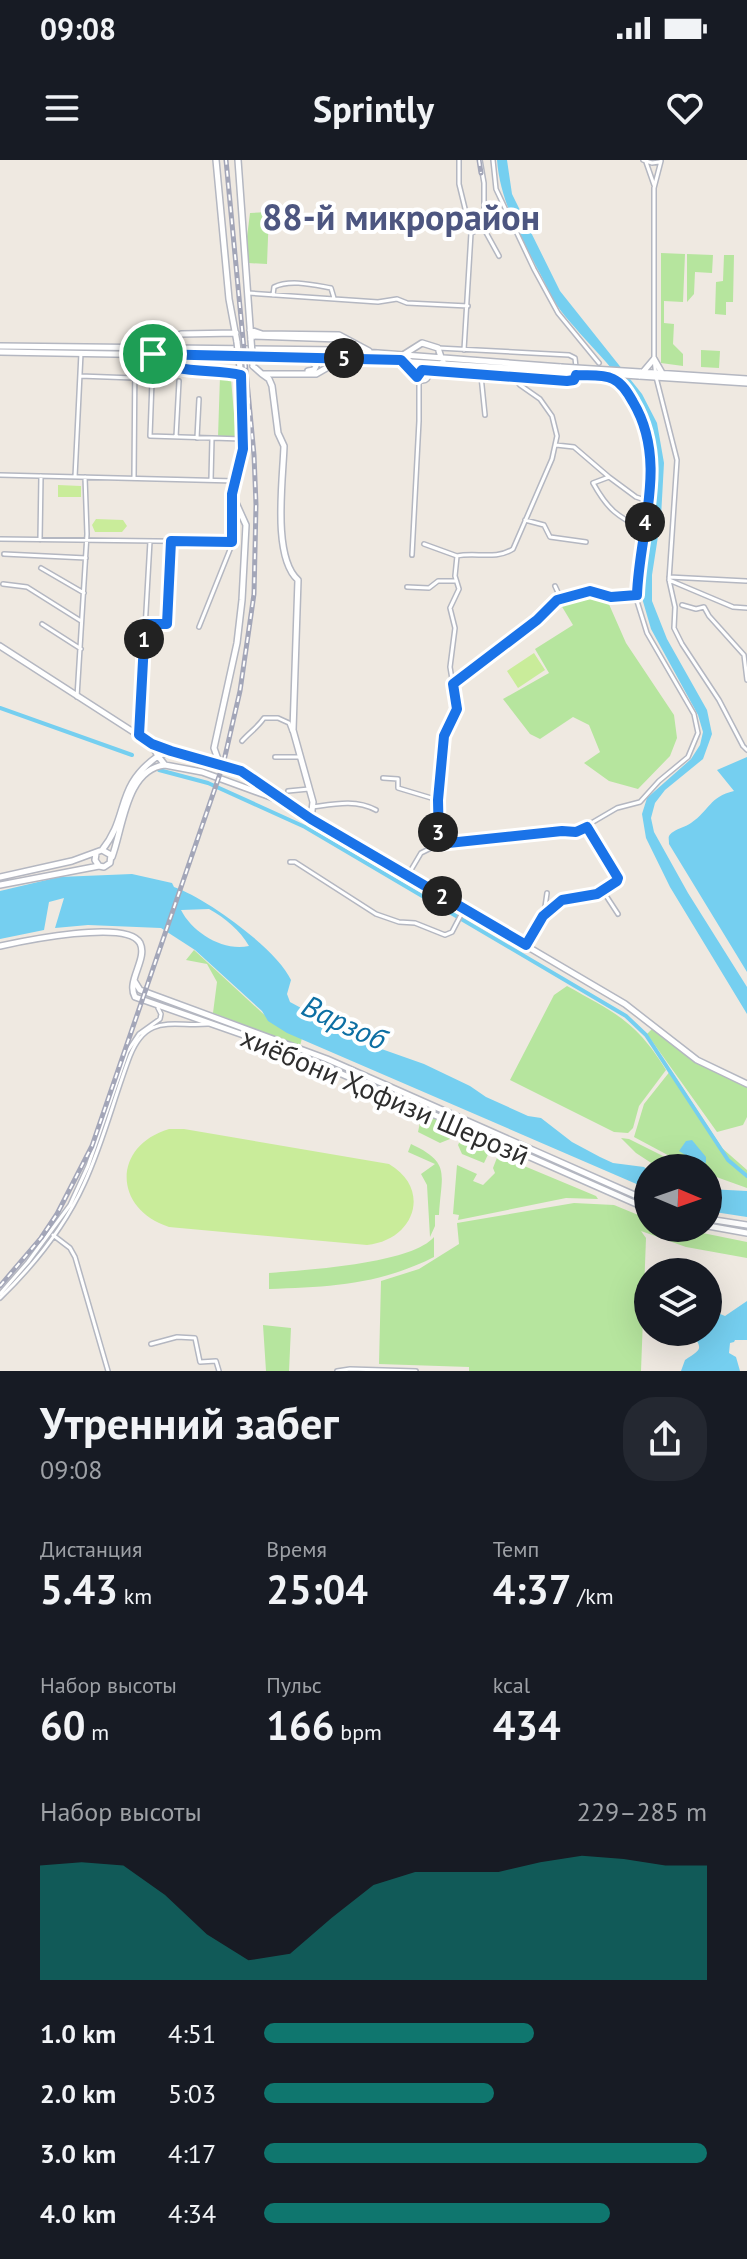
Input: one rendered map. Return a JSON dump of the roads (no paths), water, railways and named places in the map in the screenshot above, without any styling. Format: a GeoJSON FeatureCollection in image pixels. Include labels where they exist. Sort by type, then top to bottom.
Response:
{"type":"FeatureCollection","features":[{"type":"Feature","properties":{"kind":"main road"},"geometry":{"type":"LineString","coordinates":[[216,160],[229,299],[240,371],[242,459],[232,494],[246,525],[237,643],[214,748],[216,760],[223,765]]}},
{"type":"Feature","properties":{"kind":"main road"},"geometry":{"type":"LineString","coordinates":[[238,160],[256,370],[269,379],[278,433],[284,446],[282,537],[288,568],[298,580],[294,733],[313,807],[311,819]]}},
{"type":"Feature","properties":{"kind":"main road"},"geometry":{"type":"LineString","coordinates":[[0,349],[135,354],[151,352],[177,335],[236,333]]}},
{"type":"Feature","properties":{"kind":"main road"},"geometry":{"type":"LineString","coordinates":[[177,335],[173,343],[178,352]]}},
{"type":"Feature","properties":{"kind":"main road"},"geometry":{"type":"LineString","coordinates":[[251,336],[339,335],[374,353]]}},
{"type":"Feature","properties":{"kind":"main road"},"geometry":{"type":"LineString","coordinates":[[251,336],[343,340],[345,346],[338,350]]}},
{"type":"Feature","properties":{"kind":"main road"},"geometry":{"type":"LineString","coordinates":[[402,358],[422,343],[438,348],[439,356],[444,360]]}},
{"type":"Feature","properties":{"kind":"main road"},"geometry":{"type":"LineString","coordinates":[[0,349],[151,352],[338,350],[402,358],[418,378]]}},
{"type":"Feature","properties":{"kind":"main road"},"geometry":{"type":"LineString","coordinates":[[151,352],[163,365],[172,368],[240,371]]}},
{"type":"Feature","properties":{"kind":"main road"},"geometry":{"type":"LineString","coordinates":[[178,352],[444,360],[747,381]]}},
{"type":"Feature","properties":{"kind":"main road"},"geometry":{"type":"LineString","coordinates":[[172,368],[171,361],[178,352]]}},
{"type":"Feature","properties":{"kind":"main road"},"geometry":{"type":"LineString","coordinates":[[256,370],[314,370],[315,363],[304,357]]}},
{"type":"Feature","properties":{"kind":"main road"},"geometry":{"type":"LineString","coordinates":[[256,370],[316,374],[345,358]]}},
{"type":"Feature","properties":{"kind":"main road"},"geometry":{"type":"LineString","coordinates":[[641,373],[654,359],[662,373]]}},
{"type":"Feature","properties":{"kind":"main road"},"geometry":{"type":"LineString","coordinates":[[434,372],[444,360]]}},
{"type":"Feature","properties":{"kind":"main road"},"geometry":{"type":"LineString","coordinates":[[443,373],[439,368],[444,360]]}},
{"type":"Feature","properties":{"kind":"main road"},"geometry":{"type":"LineString","coordinates":[[269,379],[274,373]]}},
{"type":"Feature","properties":{"kind":"main road"},"geometry":{"type":"LineString","coordinates":[[655,375],[662,373],[747,381]]}},
{"type":"Feature","properties":{"kind":"main road"},"geometry":{"type":"LineString","coordinates":[[0,646],[152,744],[223,765],[249,777],[311,819],[625,1004],[697,1060],[747,1084]]}},
{"type":"Feature","properties":{"kind":"main road"},"geometry":{"type":"LineString","coordinates":[[152,744],[165,765]]}},
{"type":"Feature","properties":{"kind":"main road"},"geometry":{"type":"LineString","coordinates":[[202,759],[214,748]]}},
{"type":"Feature","properties":{"kind":"main road"},"geometry":{"type":"LineString","coordinates":[[99,866],[95,860],[114,833],[128,786],[158,756],[171,751]]}},
{"type":"Feature","properties":{"kind":"main road"},"geometry":{"type":"LineString","coordinates":[[189,769],[194,757]]}},
{"type":"Feature","properties":{"kind":"main road"},"geometry":{"type":"LineString","coordinates":[[0,885],[107,865],[136,785],[150,769],[165,765],[189,769],[283,802]]}},
{"type":"Feature","properties":{"kind":"main road"},"geometry":{"type":"LineString","coordinates":[[240,788],[247,785],[249,777]]}},
{"type":"Feature","properties":{"kind":"main road"},"geometry":{"type":"LineString","coordinates":[[0,877],[99,852],[108,852],[111,858]]}},
{"type":"Feature","properties":{"kind":"main road"},"geometry":{"type":"LineString","coordinates":[[32,870],[33,877]]}},
{"type":"Feature","properties":{"kind":"main road"},"geometry":{"type":"LineString","coordinates":[[0,946],[60,934],[132,936],[141,945],[135,981]]}},
{"type":"Feature","properties":{"kind":"main road","name":"хиёбони Ҳофизи Шерозӣ"},"geometry":{"type":"LineString","coordinates":[[135,981],[134,996],[319,1064],[634,1203]]}},
{"type":"Feature","properties":{"kind":"main road","name":"хиёбони Ҳофизи Шерозӣ"},"geometry":{"type":"LineString","coordinates":[[135,981],[135,986],[140,990],[327,1059],[634,1195]]}},
{"type":"Feature","properties":{"kind":"main road"},"geometry":{"type":"LineString","coordinates":[[213,1024],[216,1017]]}},
{"type":"Feature","properties":{"kind":"main road"},"geometry":{"type":"LineString","coordinates":[[561,1171],[564,1164]]}},
{"type":"Feature","properties":{"kind":"main road"},"geometry":{"type":"LineString","coordinates":[[722,1221],[747,1225]]}},
{"type":"Feature","properties":{"kind":"main road"},"geometry":{"type":"LineString","coordinates":[[722,1229],[747,1233]]}},
{"type":"Feature","properties":{"kind":"street"},"geometry":{"type":"LineString","coordinates":[[459,160],[459,184],[471,233],[464,350]]}},
{"type":"Feature","properties":{"kind":"street"},"geometry":{"type":"LineString","coordinates":[[480,160],[484,183],[483,227],[499,256]]}},
{"type":"Feature","properties":{"kind":"street"},"geometry":{"type":"LineString","coordinates":[[493,160],[496,189],[534,269],[558,313],[599,363]]}},
{"type":"Feature","properties":{"kind":"street"},"geometry":{"type":"LineString","coordinates":[[654,188],[645,161],[661,160],[654,188],[654,359],[655,375],[677,460],[669,579],[675,607],[676,634],[747,750]]}},
{"type":"Feature","properties":{"kind":"street"},"geometry":{"type":"LineString","coordinates":[[471,233],[483,227]]}},
{"type":"Feature","properties":{"kind":"street"},"geometry":{"type":"LineString","coordinates":[[273,295],[274,287],[279,284],[306,284],[331,288],[334,298]]}},
{"type":"Feature","properties":{"kind":"street"},"geometry":{"type":"LineString","coordinates":[[248,293],[384,303],[397,299],[407,303],[468,306]]}},
{"type":"Feature","properties":{"kind":"street"},"geometry":{"type":"LineString","coordinates":[[412,555],[419,372],[569,381],[574,380],[576,375],[576,359],[569,355],[438,348]]}},
{"type":"Feature","properties":{"kind":"street"},"geometry":{"type":"LineString","coordinates":[[75,477],[81,353]]}},
{"type":"Feature","properties":{"kind":"street"},"geometry":{"type":"LineString","coordinates":[[134,478],[135,354]]}},
{"type":"Feature","properties":{"kind":"street"},"geometry":{"type":"LineString","coordinates":[[425,370],[427,380]]}},
{"type":"Feature","properties":{"kind":"street"},"geometry":{"type":"LineString","coordinates":[[420,393],[434,372]]}},
{"type":"Feature","properties":{"kind":"street"},"geometry":{"type":"LineString","coordinates":[[408,875],[421,853],[439,844],[562,831],[572,833],[617,808],[640,802],[688,757],[698,733],[694,714],[647,633],[637,595],[652,469],[650,445],[635,404],[615,380],[576,375]]}},
{"type":"Feature","properties":{"kind":"street"},"geometry":{"type":"LineString","coordinates":[[80,376],[134,378]]}},
{"type":"Feature","properties":{"kind":"street"},"geometry":{"type":"LineString","coordinates":[[481,376],[485,415]]}},
{"type":"Feature","properties":{"kind":"street"},"geometry":{"type":"LineString","coordinates":[[418,378],[427,380]]}},
{"type":"Feature","properties":{"kind":"street"},"geometry":{"type":"LineString","coordinates":[[424,544],[457,556],[487,557],[509,552],[556,445],[556,426],[549,411],[515,379]]}},
{"type":"Feature","properties":{"kind":"street"},"geometry":{"type":"LineString","coordinates":[[152,381],[150,436],[242,439]]}},
{"type":"Feature","properties":{"kind":"street"},"geometry":{"type":"LineString","coordinates":[[176,437],[179,381]]}},
{"type":"Feature","properties":{"kind":"street"},"geometry":{"type":"LineString","coordinates":[[197,438],[199,399]]}},
{"type":"Feature","properties":{"kind":"street"},"geometry":{"type":"LineString","coordinates":[[211,480],[212,438]]}},
{"type":"Feature","properties":{"kind":"street"},"geometry":{"type":"LineString","coordinates":[[556,445],[579,450],[636,497],[648,501]]}},
{"type":"Feature","properties":{"kind":"street"},"geometry":{"type":"LineString","coordinates":[[0,475],[235,481]]}},
{"type":"Feature","properties":{"kind":"street"},"geometry":{"type":"LineString","coordinates":[[40,540],[41,476]]}},
{"type":"Feature","properties":{"kind":"street"},"geometry":{"type":"LineString","coordinates":[[77,697],[87,540],[85,477]]}},
{"type":"Feature","properties":{"kind":"street"},"geometry":{"type":"LineString","coordinates":[[609,477],[593,483],[606,505],[617,516],[644,530]]}},
{"type":"Feature","properties":{"kind":"street"},"geometry":{"type":"LineString","coordinates":[[199,627],[232,542],[232,494]]}},
{"type":"Feature","properties":{"kind":"street"},"geometry":{"type":"LineString","coordinates":[[525,520],[544,525],[550,537],[586,542]]}},
{"type":"Feature","properties":{"kind":"street"},"geometry":{"type":"LineString","coordinates":[[0,539],[232,542]]}},
{"type":"Feature","properties":{"kind":"street"},"geometry":{"type":"LineString","coordinates":[[139,735],[150,541]]}},
{"type":"Feature","properties":{"kind":"street"},"geometry":{"type":"LineString","coordinates":[[145,624],[167,624],[171,541]]}},
{"type":"Feature","properties":{"kind":"street"},"geometry":{"type":"LineString","coordinates":[[4,554],[86,558]]}},
{"type":"Feature","properties":{"kind":"street"},"geometry":{"type":"LineString","coordinates":[[439,844],[438,800],[445,732],[457,709],[450,652],[455,628],[450,608],[459,593],[457,556]]}},
{"type":"Feature","properties":{"kind":"street"},"geometry":{"type":"LineString","coordinates":[[41,568],[84,593]]}},
{"type":"Feature","properties":{"kind":"street"},"geometry":{"type":"LineString","coordinates":[[669,579],[746,581]]}},
{"type":"Feature","properties":{"kind":"street"},"geometry":{"type":"LineString","coordinates":[[669,579],[733,607],[747,608]]}},
{"type":"Feature","properties":{"kind":"street"},"geometry":{"type":"LineString","coordinates":[[407,587],[429,588],[438,581],[456,581]]}},
{"type":"Feature","properties":{"kind":"street"},"geometry":{"type":"LineString","coordinates":[[3,584],[27,587],[83,622]]}},
{"type":"Feature","properties":{"kind":"street"},"geometry":{"type":"LineString","coordinates":[[555,586],[561,599]]}},
{"type":"Feature","properties":{"kind":"street"},"geometry":{"type":"LineString","coordinates":[[453,684],[561,599],[590,591],[611,597],[637,595]]}},
{"type":"Feature","properties":{"kind":"street"},"geometry":{"type":"LineString","coordinates":[[682,605],[696,609],[704,607],[744,655],[747,680]]}},
{"type":"Feature","properties":{"kind":"street"},"geometry":{"type":"LineString","coordinates":[[42,624],[81,649]]}},
{"type":"Feature","properties":{"kind":"street"},"geometry":{"type":"LineString","coordinates":[[242,741],[249,732],[257,729],[264,718],[278,718],[289,723],[294,733]]}},
{"type":"Feature","properties":{"kind":"street"},"geometry":{"type":"LineString","coordinates":[[275,757],[300,757]]}},
{"type":"Feature","properties":{"kind":"street"},"geometry":{"type":"LineString","coordinates":[[383,778],[398,779],[398,788],[438,800]]}},
{"type":"Feature","properties":{"kind":"street"},"geometry":{"type":"LineString","coordinates":[[288,791],[309,789]]}},
{"type":"Feature","properties":{"kind":"street"},"geometry":{"type":"LineString","coordinates":[[313,807],[354,803],[376,810]]}},
{"type":"Feature","properties":{"kind":"street"},"geometry":{"type":"LineString","coordinates":[[526,945],[544,914],[562,900],[603,891],[617,881],[587,827]]}},
{"type":"Feature","properties":{"kind":"street"},"geometry":{"type":"LineString","coordinates":[[290,862],[295,862],[376,914],[399,922],[415,923],[445,935],[452,932],[464,909]]}},
{"type":"Feature","properties":{"kind":"street"},"geometry":{"type":"LineString","coordinates":[[603,891],[618,914]]}},
{"type":"Feature","properties":{"kind":"street"},"geometry":{"type":"LineString","coordinates":[[544,914],[547,893]]}},
{"type":"Feature","properties":{"kind":"street"},"geometry":{"type":"LineString","coordinates":[[0,1296],[23,1274],[69,1214],[83,1187],[133,1041],[142,1030],[161,1018],[157,1004]]}},
{"type":"Feature","properties":{"kind":"street"},"geometry":{"type":"LineString","coordinates":[[119,1080],[135,1043],[149,1029],[171,1023],[213,1024]]}},
{"type":"Feature","properties":{"kind":"street"},"geometry":{"type":"LineString","coordinates":[[0,1296],[70,1205],[87,1171],[105,1122]]}},
{"type":"Feature","properties":{"kind":"street"},"geometry":{"type":"LineString","coordinates":[[53,1235],[70,1248],[75,1257],[108,1371]]}},
{"type":"Feature","properties":{"kind":"street"},"geometry":{"type":"LineString","coordinates":[[151,1344],[175,1338],[195,1338],[200,1362],[216,1361],[219,1371]]}},
{"type":"Feature","properties":{"kind":"street"},"geometry":{"type":"LineString","coordinates":[[337,1371],[416,1371]]}},
{"type":"Feature","properties":{"kind":"water"},"geometry":{"type":"Polygon","coordinates":[[[497,160],[507,160],[512,194],[560,291],[642,394],[657,423],[664,463],[652,601],[667,639],[707,710],[712,734],[703,759],[665,790],[655,803],[651,818],[654,832],[688,893],[747,987],[747,1014],[670,887],[646,838],[642,814],[647,798],[691,759],[700,745],[703,732],[698,715],[651,629],[642,598],[655,463],[652,440],[645,418],[621,380],[561,311],[551,295],[511,216],[497,160]]]}},
{"type":"Feature","properties":{"kind":"water"},"geometry":{"type":"Polygon","coordinates":[[[747,757],[747,972],[669,844],[669,839],[673,832],[697,818],[714,800],[734,791],[717,770],[747,757]]]}},
{"type":"Feature","properties":{"kind":"water"},"geometry":{"type":"Polygon","coordinates":[[[132,874],[172,883],[221,913],[271,954],[291,980],[287,994],[290,1002],[316,1016],[322,1023],[342,1022],[373,1046],[424,1064],[486,1097],[528,1116],[541,1118],[572,1142],[600,1157],[613,1163],[634,1166],[634,1183],[287,1033],[268,1021],[262,1011],[195,950],[161,928],[88,925],[55,928],[64,898],[49,902],[44,930],[0,939],[0,891],[59,877],[132,874]],[[209,909],[181,910],[200,933],[209,938],[229,946],[249,946],[226,920],[209,909]]]}},
{"type":"Feature","properties":{"kind":"water"},"geometry":{"type":"Polygon","coordinates":[[[692,1140],[704,1154],[679,1151],[686,1141],[692,1140]]]}},
{"type":"Feature","properties":{"kind":"water"},"geometry":{"type":"Polygon","coordinates":[[[722,1190],[747,1191],[747,1217],[722,1213],[722,1190]]]}},
{"type":"Feature","properties":{"kind":"water"},"geometry":{"type":"Polygon","coordinates":[[[747,1301],[747,1340],[730,1343],[729,1353],[736,1357],[740,1371],[681,1371],[685,1360],[695,1354],[699,1346],[722,1346],[722,1315],[725,1316],[747,1301]]]}},
{"type":"Feature","properties":{"kind":"waterway"},"geometry":{"type":"LineString","coordinates":[[0,708],[132,755]]}},
{"type":"Feature","properties":{"kind":"waterway"},"geometry":{"type":"LineString","coordinates":[[159,770],[208,783],[305,827],[626,1016],[646,1035],[728,1160],[747,1176]]}},
{"type":"Feature","properties":{"kind":"railway"},"geometry":{"type":"LineString","coordinates":[[0,1286],[57,1214],[92,1146],[223,765],[240,691],[254,594],[256,505],[226,160]]}},
{"type":"Feature","properties":{"kind":"railway"},"geometry":{"type":"LineString","coordinates":[[479,160],[481,173]]}},
{"type":"Feature","properties":{"kind":"district","name":"88-й микрорайон"},"geometry":{"type":"Point","coordinates":[401,217]}},
{"type":"Feature","properties":{"kind":"water label","name":"Варзоб"},"geometry":{"type":"Point","coordinates":[344,1023]}}]}
